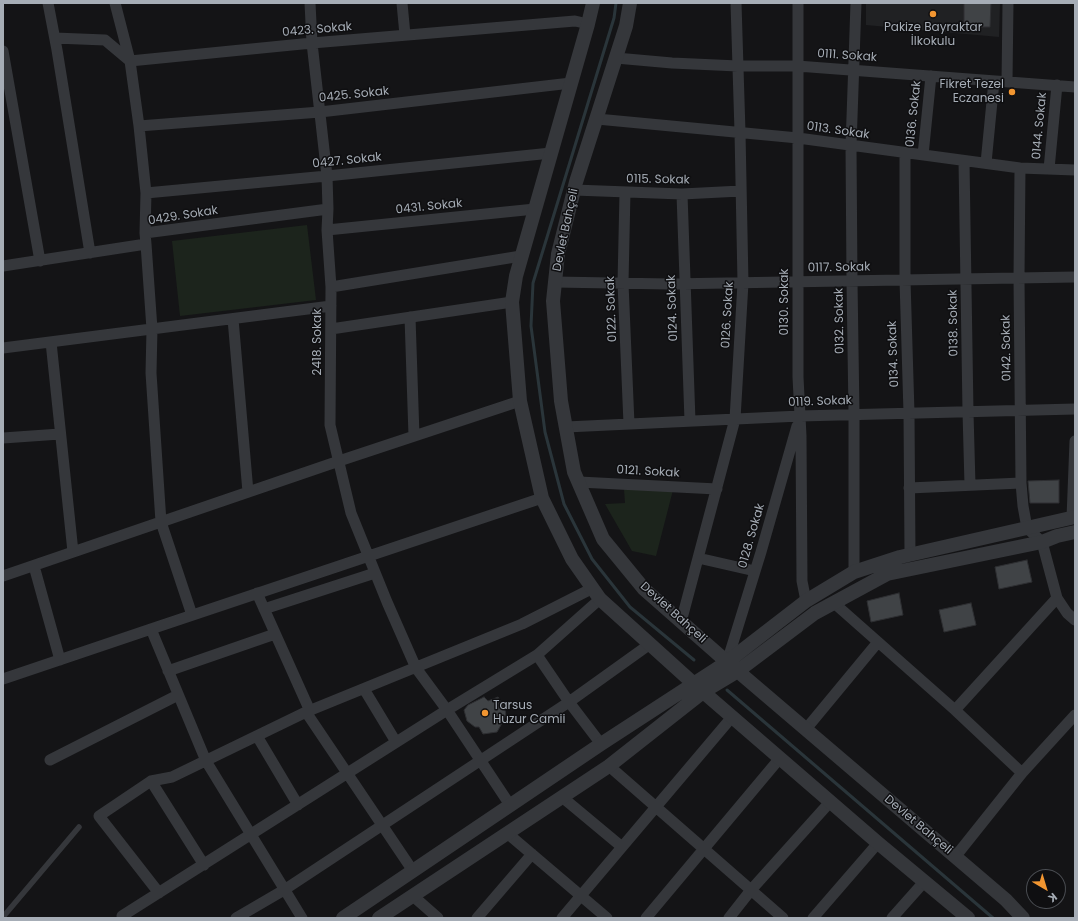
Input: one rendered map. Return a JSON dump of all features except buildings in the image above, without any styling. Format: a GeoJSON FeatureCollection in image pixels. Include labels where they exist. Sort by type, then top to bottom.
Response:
{"type":"FeatureCollection","features":[{"type":"Feature","properties":{"kind":"street"},"geometry":{"type":"LineString","coordinates":[[48,3],[90,252]]}},
{"type":"Feature","properties":{"kind":"street"},"geometry":{"type":"LineString","coordinates":[[115,3],[130,61],[146,193],[145,239],[152,329],[151,373],[161,522],[192,616]]}},
{"type":"Feature","properties":{"kind":"street","name":"2418. Sokak"},"geometry":{"type":"LineString","coordinates":[[310,3],[312,43],[327,176],[327,230],[331,287],[330,425],[351,513],[416,668],[447,710],[479,761],[510,805]]}},
{"type":"Feature","properties":{"kind":"street"},"geometry":{"type":"LineString","coordinates":[[402,3],[405,35]]}},
{"type":"Feature","properties":{"kind":"street"},"geometry":{"type":"LineString","coordinates":[[593,3],[521,256],[512,302],[520,401],[542,498],[572,559],[596,594],[698,688],[878,843],[968,918]]}},
{"type":"Feature","properties":{"kind":"street","name":"Devlet Bahçeli"},"geometry":{"type":"LineString","coordinates":[[630,3],[626,26],[574,190],[558,254],[553,301],[561,401],[574,472],[578,482],[603,539],[644,589],[738,672],[1006,900],[1023,918]]}},
{"type":"Feature","properties":{"kind":"street","name":"0126. Sokak"},"geometry":{"type":"LineString","coordinates":[[681,622],[735,419],[743,283],[736,3]]}},
{"type":"Feature","properties":{"kind":"street","name":"0130. Sokak"},"geometry":{"type":"LineString","coordinates":[[798,3],[798,376],[800,416],[802,581],[806,602]]}},
{"type":"Feature","properties":{"kind":"street","name":"0132. Sokak"},"geometry":{"type":"LineString","coordinates":[[854,572],[851,146],[856,3]]}},
{"type":"Feature","properties":{"kind":"street"},"geometry":{"type":"LineString","coordinates":[[1007,82],[1008,3]]}},
{"type":"Feature","properties":{"kind":"street","name":"0423. Sokak"},"geometry":{"type":"LineString","coordinates":[[130,61],[312,43],[575,21],[588,24]]}},
{"type":"Feature","properties":{"kind":"street"},"geometry":{"type":"LineString","coordinates":[[55,38],[105,40],[130,61]]}},
{"type":"Feature","properties":{"kind":"street"},"geometry":{"type":"LineString","coordinates":[[3,51],[40,261]]}},
{"type":"Feature","properties":{"kind":"street","name":"0111. Sokak"},"geometry":{"type":"LineString","coordinates":[[616,58],[672,63],[738,66],[798,66],[1075,87]]}},
{"type":"Feature","properties":{"kind":"street","name":"0136. Sokak"},"geometry":{"type":"LineString","coordinates":[[923,155],[931,76]]}},
{"type":"Feature","properties":{"kind":"street"},"geometry":{"type":"LineString","coordinates":[[986,163],[994,81]]}},
{"type":"Feature","properties":{"kind":"street","name":"0425. Sokak"},"geometry":{"type":"LineString","coordinates":[[139,126],[320,112],[571,83]]}},
{"type":"Feature","properties":{"kind":"street","name":"0144. Sokak"},"geometry":{"type":"LineString","coordinates":[[1049,169],[1057,86]]}},
{"type":"Feature","properties":{"kind":"street","name":"0113. Sokak"},"geometry":{"type":"LineString","coordinates":[[596,118],[798,138],[1020,168],[1075,170]]}},
{"type":"Feature","properties":{"kind":"street","name":"0427. Sokak"},"geometry":{"type":"LineString","coordinates":[[146,193],[551,153]]}},
{"type":"Feature","properties":{"kind":"street","name":"0134. Sokak"},"geometry":{"type":"LineString","coordinates":[[905,153],[905,280],[909,413],[910,555]]}},
{"type":"Feature","properties":{"kind":"street","name":"0138. Sokak"},"geometry":{"type":"LineString","coordinates":[[964,160],[970,485]]}},
{"type":"Feature","properties":{"kind":"street","name":"0142. Sokak"},"geometry":{"type":"LineString","coordinates":[[1020,168],[1019,278],[1021,483],[1027,528]]}},
{"type":"Feature","properties":{"kind":"street","name":"0115. Sokak"},"geometry":{"type":"LineString","coordinates":[[574,190],[682,194],[741,191]]}},
{"type":"Feature","properties":{"kind":"street","name":"0122. Sokak"},"geometry":{"type":"LineString","coordinates":[[625,192],[623,283],[630,424]]}},
{"type":"Feature","properties":{"kind":"street","name":"0124. Sokak"},"geometry":{"type":"LineString","coordinates":[[682,194],[690,421]]}},
{"type":"Feature","properties":{"kind":"street","name":"0429. Sokak"},"geometry":{"type":"LineString","coordinates":[[3,266],[90,252],[145,239],[328,209]]}},
{"type":"Feature","properties":{"kind":"street","name":"0431. Sokak"},"geometry":{"type":"LineString","coordinates":[[327,230],[535,209]]}},
{"type":"Feature","properties":{"kind":"street"},"geometry":{"type":"LineString","coordinates":[[331,287],[521,256]]}},
{"type":"Feature","properties":{"kind":"street","name":"0117. Sokak"},"geometry":{"type":"LineString","coordinates":[[555,282],[685,284],[1075,277]]}},
{"type":"Feature","properties":{"kind":"street"},"geometry":{"type":"LineString","coordinates":[[331,329],[512,302]]}},
{"type":"Feature","properties":{"kind":"street"},"geometry":{"type":"LineString","coordinates":[[3,348],[331,306]]}},
{"type":"Feature","properties":{"kind":"street"},"geometry":{"type":"LineString","coordinates":[[410,317],[414,436]]}},
{"type":"Feature","properties":{"kind":"street"},"geometry":{"type":"LineString","coordinates":[[232,319],[248,492]]}},
{"type":"Feature","properties":{"kind":"street"},"geometry":{"type":"LineString","coordinates":[[51,342],[73,552]]}},
{"type":"Feature","properties":{"kind":"street"},"geometry":{"type":"LineString","coordinates":[[3,576],[339,461],[520,401]]}},
{"type":"Feature","properties":{"kind":"street","name":"0119. Sokak"},"geometry":{"type":"LineString","coordinates":[[566,427],[854,414],[1075,409]]}},
{"type":"Feature","properties":{"kind":"street","name":"0128. Sokak"},"geometry":{"type":"LineString","coordinates":[[727,662],[800,416]]}},
{"type":"Feature","properties":{"kind":"street"},"geometry":{"type":"LineString","coordinates":[[3,438],[60,434]]}},
{"type":"Feature","properties":{"kind":"street"},"geometry":{"type":"LineString","coordinates":[[379,918],[609,766],[727,662],[806,602],[854,572],[910,555],[1074,517],[1075,441]]}},
{"type":"Feature","properties":{"kind":"street","name":"0121. Sokak"},"geometry":{"type":"LineString","coordinates":[[578,482],[717,489]]}},
{"type":"Feature","properties":{"kind":"street"},"geometry":{"type":"LineString","coordinates":[[909,488],[1021,483]]}},
{"type":"Feature","properties":{"kind":"street"},"geometry":{"type":"LineString","coordinates":[[3,679],[368,555],[542,498]]}},
{"type":"Feature","properties":{"kind":"street"},"geometry":{"type":"LineString","coordinates":[[1027,528],[1042,542],[1057,598],[1067,613],[1075,620]]}},
{"type":"Feature","properties":{"kind":"street"},"geometry":{"type":"LineString","coordinates":[[343,918],[600,744],[698,688],[738,672],[815,613],[887,574],[1042,542],[1057,536],[1075,532]]}},
{"type":"Feature","properties":{"kind":"street"},"geometry":{"type":"LineString","coordinates":[[698,558],[755,571]]}},
{"type":"Feature","properties":{"kind":"street"},"geometry":{"type":"LineString","coordinates":[[34,566],[60,660]]}},
{"type":"Feature","properties":{"kind":"street"},"geometry":{"type":"LineString","coordinates":[[264,609],[375,573]]}},
{"type":"Feature","properties":{"kind":"street"},"geometry":{"type":"LineString","coordinates":[[257,593],[276,634],[308,712],[347,774],[413,871]]}},
{"type":"Feature","properties":{"kind":"street"},"geometry":{"type":"LineString","coordinates":[[122,916],[537,654],[596,594]]}},
{"type":"Feature","properties":{"kind":"street"},"geometry":{"type":"LineString","coordinates":[[159,893],[99,816],[151,781],[172,777],[308,712],[596,594]]}},
{"type":"Feature","properties":{"kind":"street"},"geometry":{"type":"LineString","coordinates":[[955,710],[1057,598]]}},
{"type":"Feature","properties":{"kind":"street"},"geometry":{"type":"LineString","coordinates":[[834,603],[955,710],[1022,772]]}},
{"type":"Feature","properties":{"kind":"street"},"geometry":{"type":"LineString","coordinates":[[151,629],[206,761],[302,918]]}},
{"type":"Feature","properties":{"kind":"street"},"geometry":{"type":"LineString","coordinates":[[168,671],[276,634]]}},
{"type":"Feature","properties":{"kind":"street"},"geometry":{"type":"LineString","coordinates":[[806,730],[878,642]]}},
{"type":"Feature","properties":{"kind":"street"},"geometry":{"type":"LineString","coordinates":[[236,918],[284,890],[569,702],[650,644]]}},
{"type":"Feature","properties":{"kind":"street"},"geometry":{"type":"LineString","coordinates":[[537,654],[569,702],[600,744]]}},
{"type":"Feature","properties":{"kind":"street"},"geometry":{"type":"LineString","coordinates":[[364,689],[396,742]]}},
{"type":"Feature","properties":{"kind":"street"},"geometry":{"type":"LineString","coordinates":[[50,760],[178,695]]}},
{"type":"Feature","properties":{"kind":"street"},"geometry":{"type":"LineString","coordinates":[[955,857],[1022,772],[1075,715]]}},
{"type":"Feature","properties":{"kind":"street"},"geometry":{"type":"LineString","coordinates":[[562,918],[732,717]]}},
{"type":"Feature","properties":{"kind":"street"},"geometry":{"type":"LineString","coordinates":[[257,736],[298,805]]}},
{"type":"Feature","properties":{"kind":"street"},"geometry":{"type":"LineString","coordinates":[[646,918],[703,848],[780,758]]}},
{"type":"Feature","properties":{"kind":"street"},"geometry":{"type":"LineString","coordinates":[[609,766],[783,918]]}},
{"type":"Feature","properties":{"kind":"street"},"geometry":{"type":"LineString","coordinates":[[151,781],[204,865]]}},
{"type":"Feature","properties":{"kind":"street"},"geometry":{"type":"LineString","coordinates":[[562,797],[622,847]]}},
{"type":"Feature","properties":{"kind":"street"},"geometry":{"type":"LineString","coordinates":[[729,918],[751,890],[830,802]]}},
{"type":"Feature","properties":{"kind":"street"},"geometry":{"type":"LineString","coordinates":[[507,833],[607,918]]}},
{"type":"Feature","properties":{"kind":"street"},"geometry":{"type":"LineString","coordinates":[[813,918],[878,843]]}},
{"type":"Feature","properties":{"kind":"street"},"geometry":{"type":"LineString","coordinates":[[477,918],[532,854]]}},
{"type":"Feature","properties":{"kind":"street"},"geometry":{"type":"LineString","coordinates":[[892,918],[924,882]]}},
{"type":"Feature","properties":{"kind":"street"},"geometry":{"type":"LineString","coordinates":[[413,896],[438,918]]}},
{"type":"Feature","properties":{"kind":"lane"},"geometry":{"type":"LineString","coordinates":[[3,917],[79,827]]}},
{"type":"Feature","properties":{"kind":"shaded area","name":"Pakize Bayraktar İlkokulu"},"geometry":{"type":"Polygon","coordinates":[[[866,3],[1000,3],[999,37],[866,25],[866,3]]]}},
{"type":"Feature","properties":{"kind":"shaded area"},"geometry":{"type":"Polygon","coordinates":[[[307,225],[316,300],[180,316],[172,241],[307,225]]]}},
{"type":"Feature","properties":{"kind":"shaded area"},"geometry":{"type":"Polygon","coordinates":[[[624,489],[673,490],[656,556],[632,551],[605,504],[625,503],[624,489]]]}},
{"type":"Feature","properties":{"kind":"waterway"},"geometry":{"type":"LineString","coordinates":[[616,3],[614,18],[533,283],[531,326],[545,432],[564,504],[592,559],[630,607],[694,660]]}},
{"type":"Feature","properties":{"kind":"waterway"},"geometry":{"type":"LineString","coordinates":[[727,690],[993,918]]}},
{"type":"Feature","properties":{"kind":"place","name":"Pakize Bayraktar İlkokulu"},"geometry":{"type":"Point","coordinates":[933,14]}},
{"type":"Feature","properties":{"kind":"place","name":"Fikret Tezel Eczanesi"},"geometry":{"type":"Point","coordinates":[1012,92]}},
{"type":"Feature","properties":{"kind":"place","name":"Tarsus Huzur Camii"},"geometry":{"type":"Point","coordinates":[485,713]}}]}
